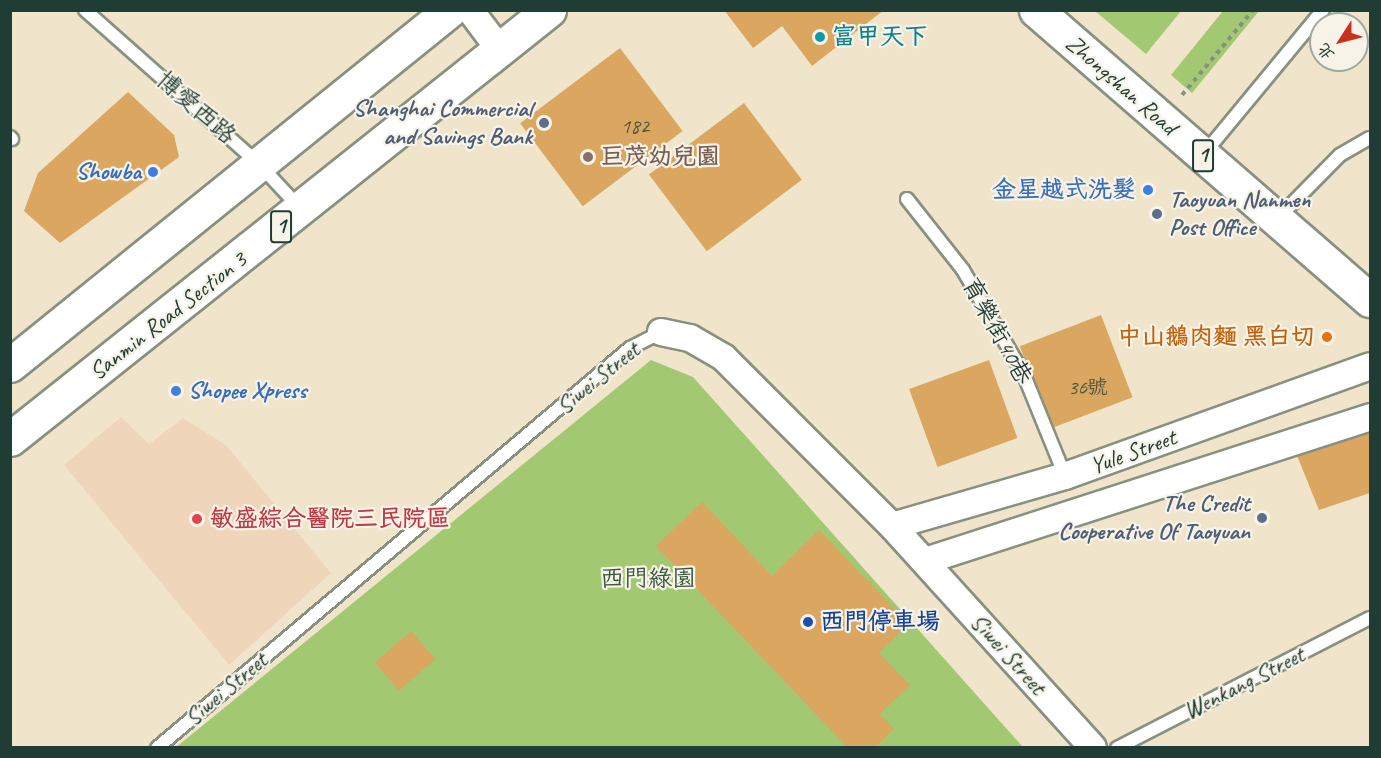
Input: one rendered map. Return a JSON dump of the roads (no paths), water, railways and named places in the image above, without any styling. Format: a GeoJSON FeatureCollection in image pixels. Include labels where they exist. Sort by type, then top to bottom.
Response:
{"type":"FeatureCollection","features":[{"type":"Feature","properties":{"kind":"main road"},"geometry":{"type":"LineString","coordinates":[[10,365],[257,162],[450,10]]}},
{"type":"Feature","properties":{"kind":"main road","name":"Sanmin Road Section 3"},"geometry":{"type":"LineString","coordinates":[[10,439],[302,210],[549,10]]}},
{"type":"Feature","properties":{"kind":"main road","name":"Zhongshan Road"},"geometry":{"type":"LineString","coordinates":[[1036,10],[1275,221],[1371,300]]}},
{"type":"Feature","properties":{"kind":"street"},"geometry":{"type":"LineString","coordinates":[[470,10],[500,50]]}},
{"type":"Feature","properties":{"kind":"street","name":"Siwei Street"},"geometry":{"type":"LineString","coordinates":[[661,332],[690,338],[724,358],[892,526],[1093,747]]}},
{"type":"Feature","properties":{"kind":"street","name":"Yule Street"},"geometry":{"type":"LineString","coordinates":[[892,526],[1065,476],[1371,366]]}},
{"type":"Feature","properties":{"kind":"street","name":"Yule Street"},"geometry":{"type":"LineString","coordinates":[[925,561],[1371,417]]}},
{"type":"Feature","properties":{"kind":"lane","name":"博愛西路"},"geometry":{"type":"LineString","coordinates":[[86,10],[257,162],[302,210]]}},
{"type":"Feature","properties":{"kind":"lane"},"geometry":{"type":"LineString","coordinates":[[1203,156],[1323,10]]}},
{"type":"Feature","properties":{"kind":"lane"},"geometry":{"type":"LineString","coordinates":[[1275,221],[1340,155],[1371,138]]}},
{"type":"Feature","properties":{"kind":"lane","name":"育樂街40巷"},"geometry":{"type":"LineString","coordinates":[[907,199],[963,270],[1024,375],[1065,476]]}},
{"type":"Feature","properties":{"kind":"lane","name":"Siwei Street"},"geometry":{"type":"LineString","coordinates":[[157,747],[630,348],[661,332]]}},
{"type":"Feature","properties":{"kind":"lane","name":"Wenkang Street"},"geometry":{"type":"LineString","coordinates":[[1118,747],[1371,618]]}},
{"type":"Feature","properties":{"kind":"place","name":"富甲天下"},"geometry":{"type":"Point","coordinates":[820,37]}},
{"type":"Feature","properties":{"kind":"place","name":"Shanghai Commercial and Savings Bank"},"geometry":{"type":"Point","coordinates":[544,123]}},
{"type":"Feature","properties":{"kind":"place","name":"巨茂幼兒園"},"geometry":{"type":"Point","coordinates":[588,157]}},
{"type":"Feature","properties":{"kind":"place","name":"Showba"},"geometry":{"type":"Point","coordinates":[153,172]}},
{"type":"Feature","properties":{"kind":"place","name":"金星越式洗髮"},"geometry":{"type":"Point","coordinates":[1148,190]}},
{"type":"Feature","properties":{"kind":"place","name":"Taoyuan Nanmen Post Office"},"geometry":{"type":"Point","coordinates":[1157,214]}},
{"type":"Feature","properties":{"kind":"place","name":"中山鵝肉麵 黑白切"},"geometry":{"type":"Point","coordinates":[1327,337]}},
{"type":"Feature","properties":{"kind":"place","name":"Shopee Xpress"},"geometry":{"type":"Point","coordinates":[176,391]}},
{"type":"Feature","properties":{"kind":"place","name":"The Credit Cooperative Of Taoyuan"},"geometry":{"type":"Point","coordinates":[1262,518]}},
{"type":"Feature","properties":{"kind":"place","name":"敏盛綜合醫院三民院區"},"geometry":{"type":"Point","coordinates":[197,519]}},
{"type":"Feature","properties":{"kind":"place","name":"西門停車場"},"geometry":{"type":"Point","coordinates":[808,622]}},
{"type":"Feature","properties":{"kind":"park label","name":"西門綠園"},"geometry":{"type":"Point","coordinates":[648,579]}}]}
